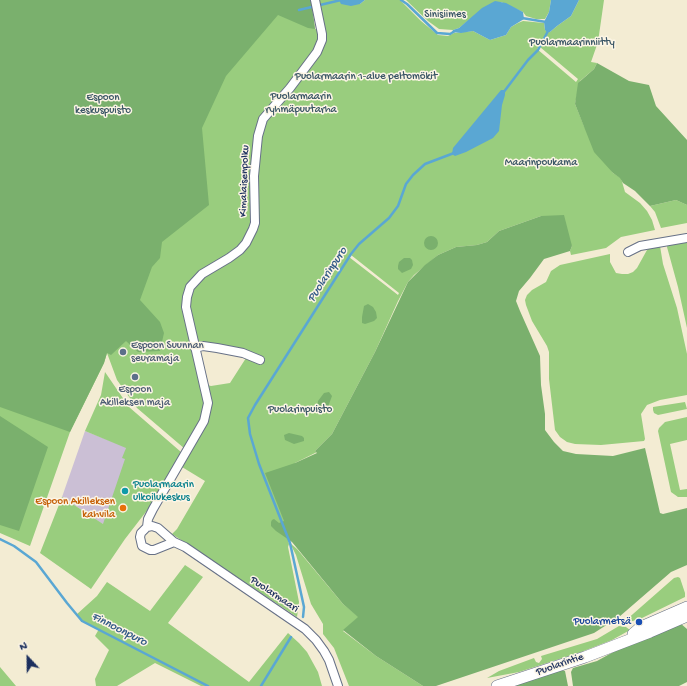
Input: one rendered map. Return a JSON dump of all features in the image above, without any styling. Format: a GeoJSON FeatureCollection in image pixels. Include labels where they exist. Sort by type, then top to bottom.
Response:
{"type":"FeatureCollection","features":[{"type":"Feature","properties":{"kind":"main road","name":"Puolarintie"},"geometry":{"type":"LineString","coordinates":[[497,686],[585,657],[650,632],[686,613]]}},
{"type":"Feature","properties":{"kind":"street","name":"Kimalaisenpolku"},"geometry":{"type":"LineString","coordinates":[[147,527],[148,519],[153,509],[204,422],[208,403],[207,393],[186,307],[190,287],[202,274],[240,250],[246,243],[253,229],[254,176],[258,136],[262,119],[290,88],[317,52],[322,40],[322,34],[315,0]]}},
{"type":"Feature","properties":{"kind":"street"},"geometry":{"type":"LineString","coordinates":[[628,252],[640,246],[687,238]]}},
{"type":"Feature","properties":{"kind":"street"},"geometry":{"type":"LineString","coordinates":[[195,348],[203,346],[217,348],[243,353],[260,360]]}},
{"type":"Feature","properties":{"kind":"street","name":"Puolarmaari"},"geometry":{"type":"LineString","coordinates":[[147,527],[152,526],[158,528],[174,542],[185,547],[306,629],[330,660],[338,686]]}},
{"type":"Feature","properties":{"kind":"street"},"geometry":{"type":"LineString","coordinates":[[147,527],[141,533],[140,537],[140,542],[146,548],[154,550],[174,542]]}},
{"type":"Feature","properties":{"kind":"shaded area"},"geometry":{"type":"Polygon","coordinates":[[[85,431],[126,447],[125,539],[62,497],[85,431]]]}},
{"type":"Feature","properties":{"kind":"green space"},"geometry":{"type":"Polygon","coordinates":[[[0,0],[311,0],[315,29],[325,30],[319,0],[339,0],[360,4],[365,0],[400,0],[421,21],[438,35],[448,36],[454,33],[473,31],[490,40],[506,35],[511,27],[523,21],[544,23],[545,30],[550,32],[571,16],[579,0],[604,0],[598,42],[591,62],[597,63],[594,69],[580,81],[575,104],[584,126],[613,173],[621,178],[625,192],[640,203],[647,211],[655,230],[621,237],[606,248],[571,255],[570,251],[572,246],[541,216],[499,231],[487,242],[477,245],[456,247],[438,255],[414,275],[408,282],[398,301],[375,352],[332,434],[315,451],[317,452],[295,463],[284,521],[299,602],[297,617],[172,534],[177,529],[205,481],[182,467],[185,449],[137,408],[117,380],[107,353],[104,363],[70,432],[30,546],[0,533],[0,0]],[[540,47],[537,49],[576,82],[578,79],[540,47]],[[351,255],[349,257],[398,295],[399,293],[351,255]],[[204,350],[192,353],[201,383],[211,386],[230,383],[246,358],[204,350]]]}},
{"type":"Feature","properties":{"kind":"green space","name":"Espoon keskuspuisto"},"geometry":{"type":"Polygon","coordinates":[[[0,0],[311,0],[315,29],[308,28],[278,15],[226,76],[202,128],[209,205],[162,242],[160,258],[152,267],[140,300],[160,322],[164,333],[160,351],[138,352],[126,341],[111,355],[107,353],[104,363],[70,432],[0,407],[0,0]]]}},
{"type":"Feature","properties":{"kind":"green space","name":"Sinisiimes"},"geometry":{"type":"Polygon","coordinates":[[[406,0],[551,0],[549,12],[545,19],[536,19],[526,16],[523,12],[501,2],[469,20],[459,28],[453,30],[439,29],[428,21],[406,0]]]}},
{"type":"Feature","properties":{"kind":"green space"},"geometry":{"type":"Polygon","coordinates":[[[597,63],[629,81],[649,85],[656,106],[687,140],[687,205],[676,200],[650,206],[635,191],[623,183],[620,178],[613,173],[594,152],[575,104],[578,83],[594,69],[597,63]]]}},
{"type":"Feature","properties":{"kind":"green space"},"geometry":{"type":"Polygon","coordinates":[[[676,200],[687,205],[687,223],[661,228],[655,212],[650,206],[676,200]]]}},
{"type":"Feature","properties":{"kind":"green space"},"geometry":{"type":"Polygon","coordinates":[[[564,215],[572,246],[570,251],[544,259],[519,291],[516,301],[540,356],[545,430],[563,451],[576,454],[613,456],[645,448],[660,513],[663,514],[687,508],[687,565],[671,572],[619,617],[594,633],[436,686],[423,686],[376,656],[343,630],[358,617],[343,604],[292,542],[271,526],[271,522],[274,519],[279,523],[284,521],[265,473],[295,463],[317,453],[315,451],[332,434],[375,352],[408,282],[425,265],[438,255],[456,247],[477,245],[487,242],[499,231],[541,216],[564,215]]]}},
{"type":"Feature","properties":{"kind":"green space"},"geometry":{"type":"Polygon","coordinates":[[[431,236],[436,238],[438,243],[436,248],[431,250],[426,248],[424,243],[426,238],[431,236]]]}},
{"type":"Feature","properties":{"kind":"green space"},"geometry":{"type":"Polygon","coordinates":[[[687,241],[687,328],[667,247],[668,244],[687,241]]]}},
{"type":"Feature","properties":{"kind":"green space"},"geometry":{"type":"Polygon","coordinates":[[[660,246],[663,264],[677,308],[687,354],[687,395],[660,400],[647,405],[641,414],[645,439],[644,441],[601,445],[575,444],[567,442],[560,437],[555,430],[549,379],[549,352],[532,321],[525,300],[527,295],[532,290],[546,282],[551,271],[560,265],[610,254],[610,262],[616,273],[628,274],[637,268],[647,250],[651,247],[660,246]]]}},
{"type":"Feature","properties":{"kind":"green space"},"geometry":{"type":"Polygon","coordinates":[[[404,258],[410,258],[413,265],[411,269],[402,273],[398,269],[398,266],[399,262],[404,258]]]}},
{"type":"Feature","properties":{"kind":"green space"},"geometry":{"type":"Polygon","coordinates":[[[368,304],[373,307],[377,318],[374,321],[365,324],[362,323],[362,317],[364,306],[368,304]]]}},
{"type":"Feature","properties":{"kind":"green space"},"geometry":{"type":"Polygon","coordinates":[[[105,372],[129,407],[181,452],[152,504],[125,539],[91,589],[40,553],[62,497],[103,524],[125,459],[122,458],[126,448],[85,431],[101,395],[105,372]]]}},
{"type":"Feature","properties":{"kind":"green space"},"geometry":{"type":"Polygon","coordinates":[[[329,392],[332,396],[326,412],[320,415],[317,411],[318,401],[324,393],[329,392]]]}},
{"type":"Feature","properties":{"kind":"green space"},"geometry":{"type":"Polygon","coordinates":[[[685,402],[687,409],[658,415],[654,413],[653,410],[653,407],[685,402]]]}},
{"type":"Feature","properties":{"kind":"green space"},"geometry":{"type":"Polygon","coordinates":[[[0,416],[48,447],[19,531],[0,525],[0,416]]]}},
{"type":"Feature","properties":{"kind":"green space"},"geometry":{"type":"Polygon","coordinates":[[[687,417],[687,440],[670,444],[680,490],[687,489],[687,497],[678,497],[671,492],[658,431],[665,422],[687,417]]]}},
{"type":"Feature","properties":{"kind":"green space"},"geometry":{"type":"Polygon","coordinates":[[[289,433],[302,436],[304,441],[294,444],[285,440],[284,435],[289,433]]]}},
{"type":"Feature","properties":{"kind":"green space"},"geometry":{"type":"Polygon","coordinates":[[[290,543],[297,549],[343,604],[359,617],[343,631],[376,656],[423,686],[349,686],[334,648],[323,634],[323,624],[311,604],[296,555],[290,543]]]}},
{"type":"Feature","properties":{"kind":"green space"},"geometry":{"type":"Polygon","coordinates":[[[185,565],[203,577],[168,623],[249,682],[288,633],[307,652],[318,672],[322,686],[201,686],[155,663],[117,686],[96,686],[95,679],[109,650],[95,636],[99,629],[82,621],[76,615],[97,596],[107,582],[150,611],[185,565]]]}},
{"type":"Feature","properties":{"kind":"green space"},"geometry":{"type":"Polygon","coordinates":[[[674,578],[680,578],[685,597],[640,619],[625,623],[625,621],[674,578]]]}},
{"type":"Feature","properties":{"kind":"green space"},"geometry":{"type":"Polygon","coordinates":[[[680,623],[687,629],[687,682],[679,686],[573,686],[571,672],[573,668],[597,661],[617,650],[680,623]]]}},
{"type":"Feature","properties":{"kind":"green space"},"geometry":{"type":"Polygon","coordinates":[[[619,626],[626,627],[630,630],[612,640],[581,652],[519,672],[487,678],[499,671],[534,658],[536,662],[539,663],[542,659],[541,656],[597,639],[619,626]]]}},
{"type":"Feature","properties":{"kind":"green space"},"geometry":{"type":"Polygon","coordinates":[[[0,667],[16,686],[0,686],[0,667]]]}},
{"type":"Feature","properties":{"kind":"green space"},"geometry":{"type":"Polygon","coordinates":[[[559,669],[565,671],[568,686],[514,686],[559,669]]]}},
{"type":"Feature","properties":{"kind":"water"},"geometry":{"type":"Polygon","coordinates":[[[339,0],[365,0],[360,4],[351,6],[341,4],[339,0]]]}},
{"type":"Feature","properties":{"kind":"water"},"geometry":{"type":"Polygon","coordinates":[[[551,0],[579,0],[571,16],[550,32],[547,32],[545,30],[544,22],[549,12],[551,0]]]}},
{"type":"Feature","properties":{"kind":"water"},"geometry":{"type":"Polygon","coordinates":[[[495,1],[506,3],[523,12],[524,19],[511,27],[506,35],[490,40],[473,31],[461,33],[452,32],[453,30],[459,28],[482,8],[495,1]]]}},
{"type":"Feature","properties":{"kind":"water"},"geometry":{"type":"Polygon","coordinates":[[[501,90],[505,90],[505,95],[502,105],[499,131],[493,138],[466,152],[455,156],[452,154],[453,148],[501,90]]]}},
{"type":"Feature","properties":{"kind":"waterway"},"geometry":{"type":"LineString","coordinates":[[299,10],[341,0]]}},
{"type":"Feature","properties":{"kind":"waterway"},"geometry":{"type":"LineString","coordinates":[[401,0],[437,33],[450,34],[455,31]]}},
{"type":"Feature","properties":{"kind":"waterway"},"geometry":{"type":"LineString","coordinates":[[522,18],[546,22]]}},
{"type":"Feature","properties":{"kind":"waterway","name":"Puolarinpuro"},"geometry":{"type":"LineString","coordinates":[[503,93],[528,60],[538,50],[548,31]]}},
{"type":"Feature","properties":{"kind":"waterway","name":"Puolarinpuro"},"geometry":{"type":"LineString","coordinates":[[303,617],[304,607],[290,543],[259,464],[250,434],[248,418],[351,254],[359,244],[389,218],[398,206],[406,184],[413,175],[425,164],[454,153]]}},
{"type":"Feature","properties":{"kind":"waterway","name":"Finnoonpuro"},"geometry":{"type":"LineString","coordinates":[[0,539],[14,546],[36,562],[82,621],[208,686]]}},
{"type":"Feature","properties":{"kind":"waterway","name":"Puolarinpuro"},"geometry":{"type":"LineString","coordinates":[[261,686],[291,637]]}},
{"type":"Feature","properties":{"kind":"place","name":"Espoon Suunnan seuramaja"},"geometry":{"type":"Point","coordinates":[123,352]}},
{"type":"Feature","properties":{"kind":"place","name":"Espoon Akilleksen maja"},"geometry":{"type":"Point","coordinates":[135,377]}},
{"type":"Feature","properties":{"kind":"place","name":"Puolarmaarin ulkoilukeskus"},"geometry":{"type":"Point","coordinates":[125,491]}},
{"type":"Feature","properties":{"kind":"place","name":"Espoon Akilleksen kahvila"},"geometry":{"type":"Point","coordinates":[123,508]}},
{"type":"Feature","properties":{"kind":"place","name":"Puolarmetsä"},"geometry":{"type":"Point","coordinates":[639,622]}},
{"type":"Feature","properties":{"kind":"park label","name":"Puolarmaarinniitty"},"geometry":{"type":"Point","coordinates":[572,43]}},
{"type":"Feature","properties":{"kind":"park label","name":"Puolarmaarin 1-alue peltomökit"},"geometry":{"type":"Point","coordinates":[366,77]}},
{"type":"Feature","properties":{"kind":"park label","name":"Puolarmaarin ryhmäpuutarha"},"geometry":{"type":"Point","coordinates":[301,103]}},
{"type":"Feature","properties":{"kind":"park label","name":"Maarinpoukama"},"geometry":{"type":"Point","coordinates":[541,163]}},
{"type":"Feature","properties":{"kind":"park label","name":"Puolarinpuisto"},"geometry":{"type":"Point","coordinates":[300,410]}}]}
